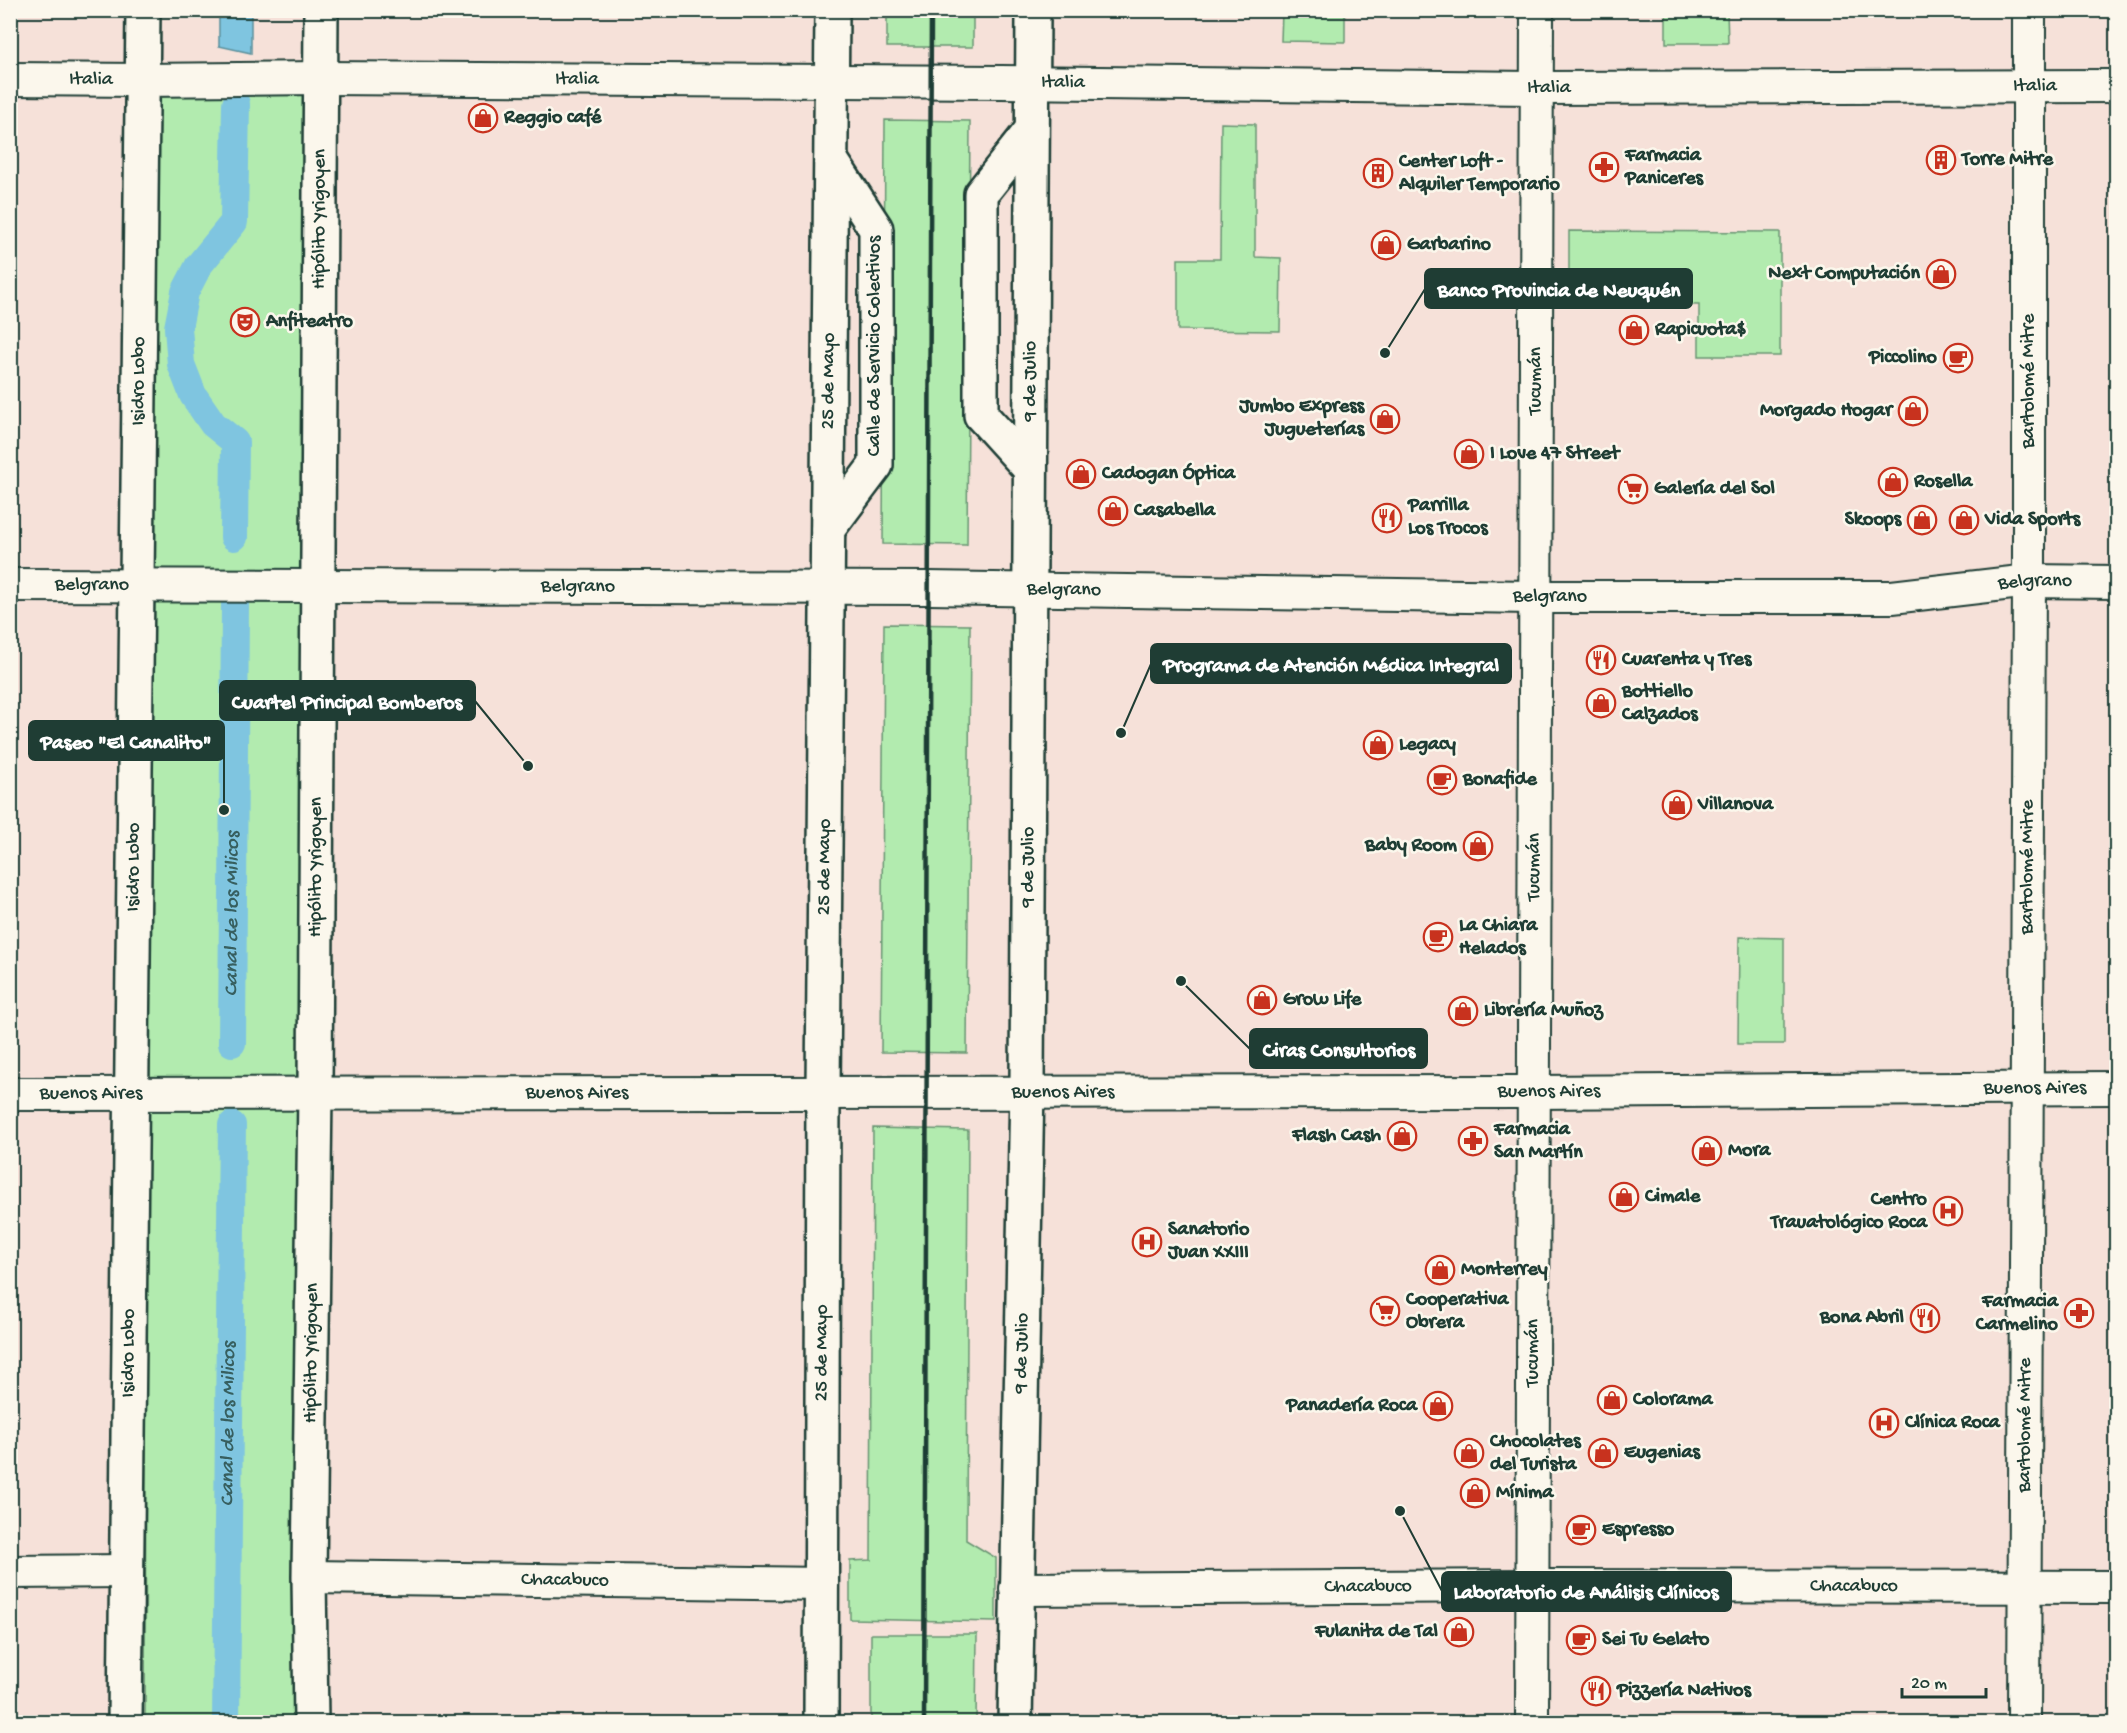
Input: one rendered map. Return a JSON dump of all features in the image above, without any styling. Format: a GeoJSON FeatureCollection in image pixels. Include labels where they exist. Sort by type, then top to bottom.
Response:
{"type":"FeatureCollection","features":[{"type":"Feature","properties":{"kind":"street","name":"Isidro Lobo"},"geometry":{"type":"LineString","coordinates":[[125,1722],[143,10]]}},
{"type":"Feature","properties":{"kind":"street","name":"Hipólito Yrigoyen"},"geometry":{"type":"LineString","coordinates":[[311,1722],[309,1577],[315,1092],[321,10]]}},
{"type":"Feature","properties":{"kind":"street","name":"Tucumán"},"geometry":{"type":"LineString","coordinates":[[1532,1722],[1537,10]]}},
{"type":"Feature","properties":{"kind":"street","name":"Bartolomé Mitre"},"geometry":{"type":"LineString","coordinates":[[2024,1722],[2029,10]]}},
{"type":"Feature","properties":{"kind":"street","name":"25 de Mayo"},"geometry":{"type":"LineString","coordinates":[[821,1722],[823,1091],[832,12]]}},
{"type":"Feature","properties":{"kind":"street","name":"9 de Julio"},"geometry":{"type":"LineString","coordinates":[[1015,1722],[1027,1092],[1031,590],[1031,12]]}},
{"type":"Feature","properties":{"kind":"street","name":"Italia"},"geometry":{"type":"LineString","coordinates":[[10,79],[321,78],[1031,82],[1537,88],[2116,86]]}},
{"type":"Feature","properties":{"kind":"street"},"geometry":{"type":"LineString","coordinates":[[1030,132],[981,194],[981,414],[1030,469]]}},
{"type":"Feature","properties":{"kind":"street","name":"Calle de Servicio Colectivos"},"geometry":{"type":"LineString","coordinates":[[828,529],[876,465],[876,229],[831,160]]}},
{"type":"Feature","properties":{"kind":"street","name":"Belgrano"},"geometry":{"type":"LineString","coordinates":[[10,585],[828,588],[1535,597],[1892,597],[2029,581],[2116,582]]}},
{"type":"Feature","properties":{"kind":"street","name":"Buenos Aires"},"geometry":{"type":"LineString","coordinates":[[10,1094],[823,1091],[1533,1092],[2116,1088]]}},
{"type":"Feature","properties":{"kind":"street"},"geometry":{"type":"LineString","coordinates":[[10,1572],[127,1571]]}},
{"type":"Feature","properties":{"kind":"street","name":"Chacabuco"},"geometry":{"type":"LineString","coordinates":[[309,1577],[822,1584]]}},
{"type":"Feature","properties":{"kind":"street","name":"Chacabuco"},"geometry":{"type":"LineString","coordinates":[[1016,1589],[1532,1586],[2116,1587]]}},
{"type":"Feature","properties":{"kind":"green space"},"geometry":{"type":"Polygon","coordinates":[[[887,11],[973,11],[973,47],[887,47],[887,11]]]}},
{"type":"Feature","properties":{"kind":"green space"},"geometry":{"type":"Polygon","coordinates":[[[1282,11],[1345,11],[1345,42],[1281,41],[1282,11]]]}},
{"type":"Feature","properties":{"kind":"green space"},"geometry":{"type":"Polygon","coordinates":[[[1666,11],[1727,11],[1728,43],[1666,43],[1666,11]]]}},
{"type":"Feature","properties":{"kind":"green space"},"geometry":{"type":"Polygon","coordinates":[[[150,77],[307,89],[293,1722],[145,1722],[150,77]]]}},
{"type":"Feature","properties":{"kind":"green space"},"geometry":{"type":"Polygon","coordinates":[[[885,120],[970,121],[967,545],[883,544],[885,120]]]}},
{"type":"Feature","properties":{"kind":"green space"},"geometry":{"type":"Polygon","coordinates":[[[1221,123],[1255,124],[1255,257],[1281,258],[1280,331],[1178,330],[1178,259],[1220,259],[1221,123]]]}},
{"type":"Feature","properties":{"kind":"green space"},"geometry":{"type":"Polygon","coordinates":[[[1569,231],[1780,232],[1780,356],[1699,356],[1699,305],[1569,304],[1569,231]]]}},
{"type":"Feature","properties":{"kind":"green space"},"geometry":{"type":"Polygon","coordinates":[[[884,624],[970,625],[967,1053],[881,1052],[884,624]]]}},
{"type":"Feature","properties":{"kind":"green space"},"geometry":{"type":"Polygon","coordinates":[[[1739,937],[1784,938],[1784,1044],[1738,1044],[1739,937]]]}},
{"type":"Feature","properties":{"kind":"green space"},"geometry":{"type":"Polygon","coordinates":[[[873,1128],[968,1130],[966,1540],[996,1558],[996,1622],[850,1619],[850,1561],[871,1560],[873,1128]]]}},
{"type":"Feature","properties":{"kind":"green space"},"geometry":{"type":"Polygon","coordinates":[[[871,1634],[977,1634],[976,1722],[871,1722],[871,1634]]]}},
{"type":"Feature","properties":{"kind":"water"},"geometry":{"type":"Polygon","coordinates":[[[219,11],[251,11],[251,53],[219,46],[219,11]]]}},
{"type":"Feature","properties":{"kind":"waterway","name":"Canal de los Milicos"},"geometry":{"type":"LineString","coordinates":[[234,537],[235,442],[213,424],[193,395],[181,364],[178,328],[185,292],[199,265],[234,222],[236,104]]}},
{"type":"Feature","properties":{"kind":"waterway","name":"Canal de los Milicos"},"geometry":{"type":"LineString","coordinates":[[232,1043],[235,604]]}},
{"type":"Feature","properties":{"kind":"waterway","name":"Canal de los Milicos"},"geometry":{"type":"LineString","coordinates":[[226,1722],[232,1125]]}},
{"type":"Feature","properties":{"kind":"railway"},"geometry":{"type":"LineString","coordinates":[[924,1722],[931,10]]}},
{"type":"Feature","properties":{"kind":"place","name":"Reggio café"},"geometry":{"type":"Point","coordinates":[483,118]}},
{"type":"Feature","properties":{"kind":"place","name":"Torre Mitre"},"geometry":{"type":"Point","coordinates":[1941,160]}},
{"type":"Feature","properties":{"kind":"place","name":"Farmacia Paniceres"},"geometry":{"type":"Point","coordinates":[1604,167]}},
{"type":"Feature","properties":{"kind":"place","name":"Center Loft - Alquiler Temporario"},"geometry":{"type":"Point","coordinates":[1378,173]}},
{"type":"Feature","properties":{"kind":"place","name":"Garbarino"},"geometry":{"type":"Point","coordinates":[1386,245]}},
{"type":"Feature","properties":{"kind":"place","name":"Next Computación"},"geometry":{"type":"Point","coordinates":[1941,274]}},
{"type":"Feature","properties":{"kind":"place","name":"Anfiteatro"},"geometry":{"type":"Point","coordinates":[245,322]}},
{"type":"Feature","properties":{"kind":"place","name":"Rapicuota$"},"geometry":{"type":"Point","coordinates":[1634,330]}},
{"type":"Feature","properties":{"kind":"place","name":"Banco Provincia de Neuquén"},"geometry":{"type":"Point","coordinates":[1385,353]}},
{"type":"Feature","properties":{"kind":"place","name":"Piccolino"},"geometry":{"type":"Point","coordinates":[1958,358]}},
{"type":"Feature","properties":{"kind":"place","name":"Morgado Hogar"},"geometry":{"type":"Point","coordinates":[1913,411]}},
{"type":"Feature","properties":{"kind":"place","name":"Jumbo Express Jugueterías"},"geometry":{"type":"Point","coordinates":[1385,419]}},
{"type":"Feature","properties":{"kind":"place","name":"I Love 47 Street"},"geometry":{"type":"Point","coordinates":[1469,454]}},
{"type":"Feature","properties":{"kind":"place","name":"Cadogan Óptica"},"geometry":{"type":"Point","coordinates":[1081,474]}},
{"type":"Feature","properties":{"kind":"place","name":"Rosella"},"geometry":{"type":"Point","coordinates":[1893,482]}},
{"type":"Feature","properties":{"kind":"place","name":"Galería del Sol"},"geometry":{"type":"Point","coordinates":[1633,489]}},
{"type":"Feature","properties":{"kind":"place","name":"Casabella"},"geometry":{"type":"Point","coordinates":[1113,511]}},
{"type":"Feature","properties":{"kind":"place","name":"Parrilla Los Trocos"},"geometry":{"type":"Point","coordinates":[1387,518]}},
{"type":"Feature","properties":{"kind":"place","name":"Skoops"},"geometry":{"type":"Point","coordinates":[1922,520]}},
{"type":"Feature","properties":{"kind":"place","name":"Vida Sports"},"geometry":{"type":"Point","coordinates":[1964,520]}},
{"type":"Feature","properties":{"kind":"place","name":"Cuarenta y Tres"},"geometry":{"type":"Point","coordinates":[1601,660]}},
{"type":"Feature","properties":{"kind":"place","name":"Bottiello Calzados"},"geometry":{"type":"Point","coordinates":[1601,703]}},
{"type":"Feature","properties":{"kind":"place","name":"Programa de Atención Médica Integral"},"geometry":{"type":"Point","coordinates":[1121,733]}},
{"type":"Feature","properties":{"kind":"place","name":"Legacy"},"geometry":{"type":"Point","coordinates":[1378,745]}},
{"type":"Feature","properties":{"kind":"place","name":"Cuartel Principal Bomberos"},"geometry":{"type":"Point","coordinates":[528,766]}},
{"type":"Feature","properties":{"kind":"place","name":"Bonafide"},"geometry":{"type":"Point","coordinates":[1442,780]}},
{"type":"Feature","properties":{"kind":"place","name":"Villanova"},"geometry":{"type":"Point","coordinates":[1677,805]}},
{"type":"Feature","properties":{"kind":"place","name":"Paseo \"El Canalito\""},"geometry":{"type":"Point","coordinates":[224,810]}},
{"type":"Feature","properties":{"kind":"place","name":"Baby Room"},"geometry":{"type":"Point","coordinates":[1478,846]}},
{"type":"Feature","properties":{"kind":"place","name":"La Chiara Helados"},"geometry":{"type":"Point","coordinates":[1438,937]}},
{"type":"Feature","properties":{"kind":"place","name":"Ciras Consultorios"},"geometry":{"type":"Point","coordinates":[1181,981]}},
{"type":"Feature","properties":{"kind":"place","name":"Grow Life"},"geometry":{"type":"Point","coordinates":[1262,1000]}},
{"type":"Feature","properties":{"kind":"place","name":"Librería Muñoz"},"geometry":{"type":"Point","coordinates":[1463,1011]}},
{"type":"Feature","properties":{"kind":"place","name":"Flash Cash"},"geometry":{"type":"Point","coordinates":[1402,1136]}},
{"type":"Feature","properties":{"kind":"place","name":"Farmacia San Martín"},"geometry":{"type":"Point","coordinates":[1473,1141]}},
{"type":"Feature","properties":{"kind":"place","name":"Mora"},"geometry":{"type":"Point","coordinates":[1707,1151]}},
{"type":"Feature","properties":{"kind":"place","name":"Cimale"},"geometry":{"type":"Point","coordinates":[1624,1197]}},
{"type":"Feature","properties":{"kind":"place","name":"Centro Trauatológico Roca"},"geometry":{"type":"Point","coordinates":[1948,1211]}},
{"type":"Feature","properties":{"kind":"place","name":"Sanatorio Juan XXIII"},"geometry":{"type":"Point","coordinates":[1147,1242]}},
{"type":"Feature","properties":{"kind":"place","name":"Monterrey"},"geometry":{"type":"Point","coordinates":[1440,1270]}},
{"type":"Feature","properties":{"kind":"place","name":"Cooperativa Obrera"},"geometry":{"type":"Point","coordinates":[1385,1311]}},
{"type":"Feature","properties":{"kind":"place","name":"Farmacia Carmelino"},"geometry":{"type":"Point","coordinates":[2079,1313]}},
{"type":"Feature","properties":{"kind":"place","name":"Bona Abril"},"geometry":{"type":"Point","coordinates":[1925,1318]}},
{"type":"Feature","properties":{"kind":"place","name":"Colorama"},"geometry":{"type":"Point","coordinates":[1612,1400]}},
{"type":"Feature","properties":{"kind":"place","name":"Panadería Roca"},"geometry":{"type":"Point","coordinates":[1438,1406]}},
{"type":"Feature","properties":{"kind":"place","name":"Clínica Roca"},"geometry":{"type":"Point","coordinates":[1884,1423]}},
{"type":"Feature","properties":{"kind":"place","name":"Chocolates del Turista"},"geometry":{"type":"Point","coordinates":[1469,1453]}},
{"type":"Feature","properties":{"kind":"place","name":"Eugenias"},"geometry":{"type":"Point","coordinates":[1603,1453]}},
{"type":"Feature","properties":{"kind":"place","name":"Mínima"},"geometry":{"type":"Point","coordinates":[1475,1493]}},
{"type":"Feature","properties":{"kind":"place","name":"Laboratorio de Análisis Clínicos"},"geometry":{"type":"Point","coordinates":[1400,1511]}},
{"type":"Feature","properties":{"kind":"place","name":"Espresso"},"geometry":{"type":"Point","coordinates":[1581,1530]}},
{"type":"Feature","properties":{"kind":"place","name":"Fulanita de Tal"},"geometry":{"type":"Point","coordinates":[1459,1632]}},
{"type":"Feature","properties":{"kind":"place","name":"Sei Tu Gelato"},"geometry":{"type":"Point","coordinates":[1581,1640]}},
{"type":"Feature","properties":{"kind":"place","name":"Pizzería Nativos"},"geometry":{"type":"Point","coordinates":[1596,1691]}}]}
